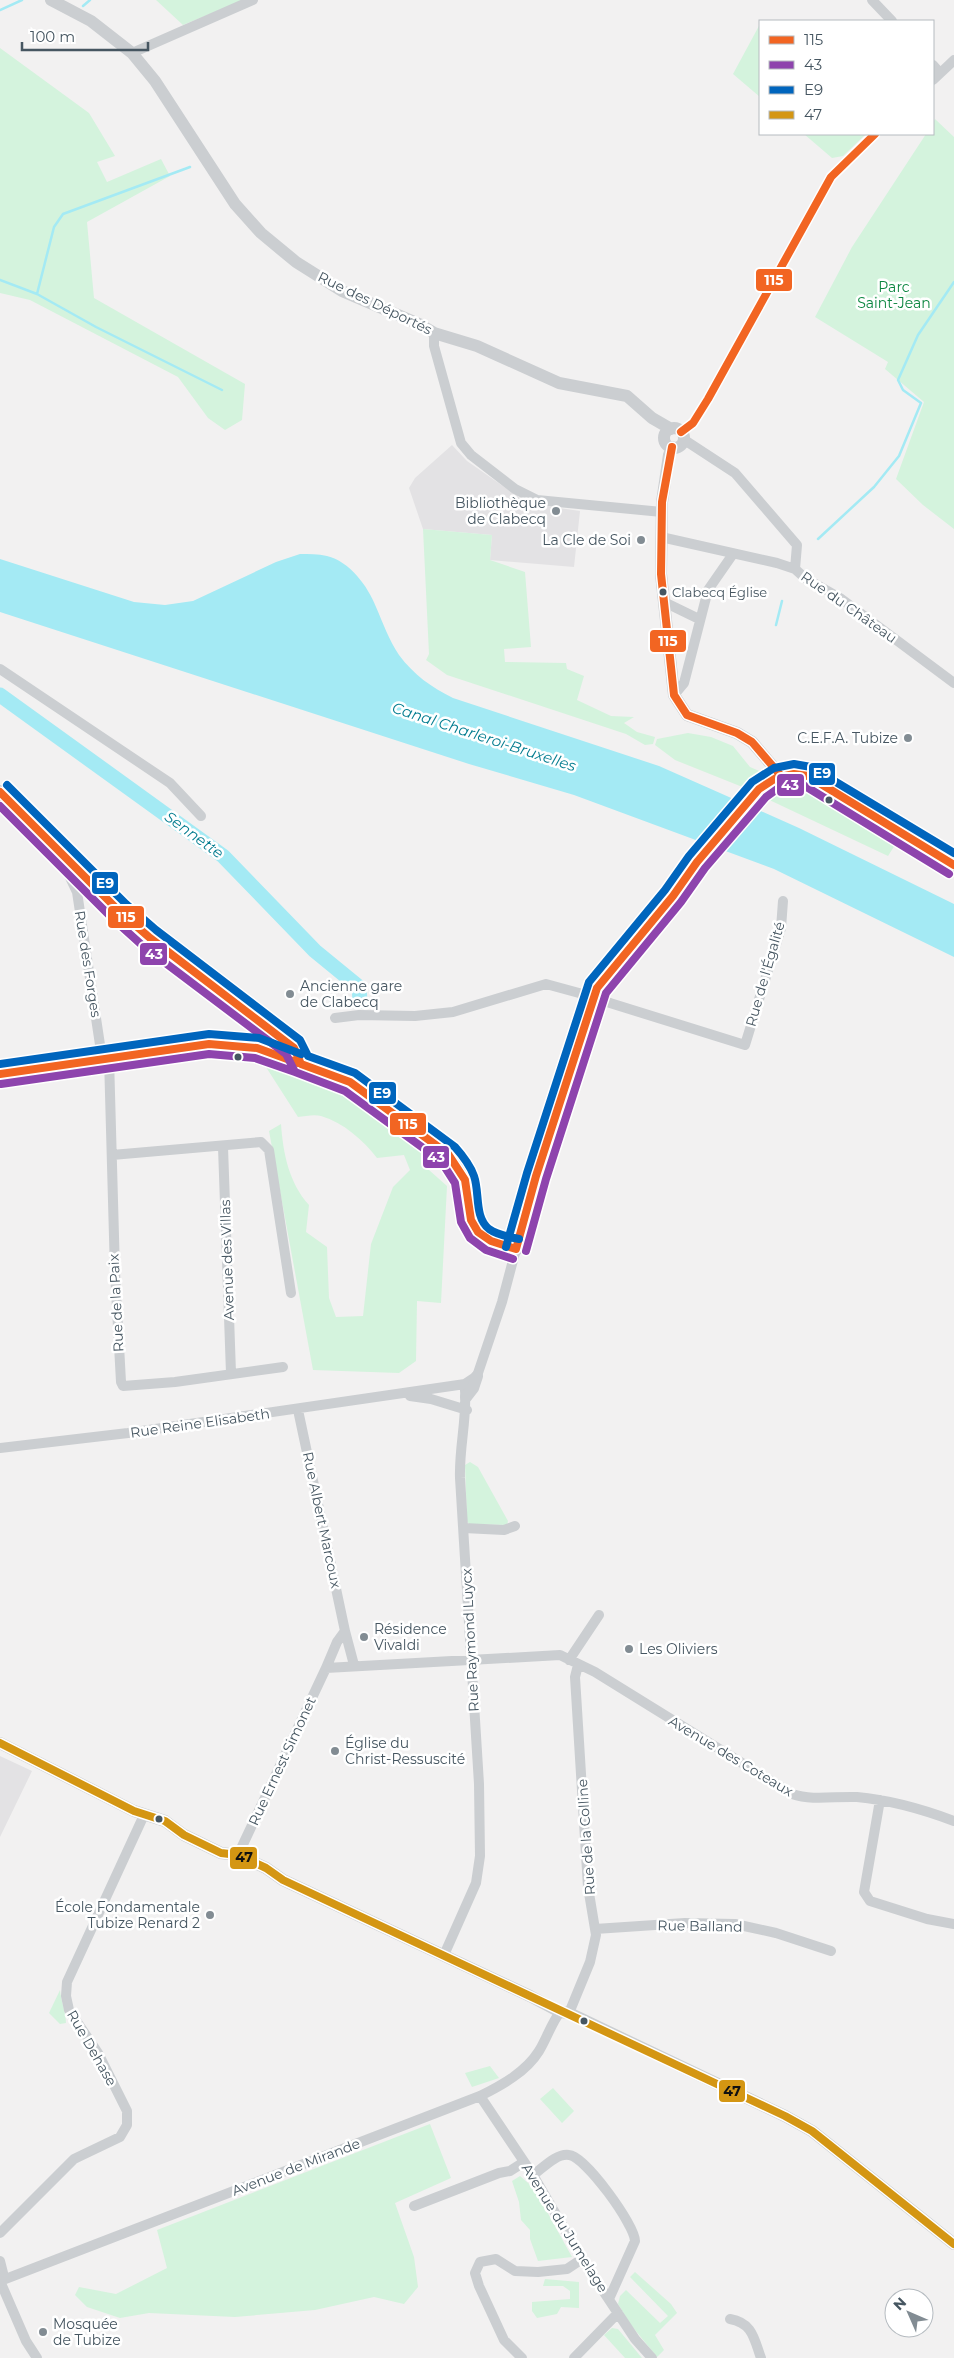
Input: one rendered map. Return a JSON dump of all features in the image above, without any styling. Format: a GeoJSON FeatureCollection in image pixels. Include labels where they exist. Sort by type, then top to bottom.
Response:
{"type":"FeatureCollection","features":[{"type":"Feature","properties":{"kind":"main road"},"geometry":{"type":"LineString","coordinates":[[0,1074],[209,1044],[257,1048],[350,1082],[443,1149],[458,1165],[464,1178],[468,1206],[476,1231],[484,1238],[516,1249],[545,1147],[588,1019],[592,997],[597,988],[673,896],[697,862],[759,789],[776,778],[794,774],[808,776],[954,865]]}},
{"type":"Feature","properties":{"kind":"main road"},"geometry":{"type":"LineString","coordinates":[[0,792],[119,910],[150,938],[294,1048],[301,1064]]}},
{"type":"Feature","properties":{"kind":"street","name":"Rue des Déportés"},"geometry":{"type":"LineString","coordinates":[[51,0],[91,21],[132,53],[160,89],[224,189],[261,233],[278,249],[342,291],[419,324],[434,334],[477,346],[558,383],[627,396],[674,437]]}},
{"type":"Feature","properties":{"kind":"street"},"geometry":{"type":"LineString","coordinates":[[132,53],[253,0]]}},
{"type":"Feature","properties":{"kind":"street"},"geometry":{"type":"LineString","coordinates":[[872,0],[891,20]]}},
{"type":"Feature","properties":{"kind":"street"},"geometry":{"type":"LineString","coordinates":[[935,72],[954,60]]}},
{"type":"Feature","properties":{"kind":"street"},"geometry":{"type":"LineString","coordinates":[[782,777],[752,742],[738,733],[687,715],[674,695],[661,574],[662,512],[669,455],[674,437],[693,423],[708,399],[831,177],[875,135]]}},
{"type":"Feature","properties":{"kind":"street"},"geometry":{"type":"LineString","coordinates":[[434,334],[434,346],[461,443],[478,461],[515,489],[536,500],[662,512]]}},
{"type":"Feature","properties":{"kind":"street"},"geometry":{"type":"LineString","coordinates":[[674,437],[735,473],[797,545],[795,569]]}},
{"type":"Feature","properties":{"kind":"street","name":"Rue du Château"},"geometry":{"type":"LineString","coordinates":[[661,537],[777,563],[795,569],[805,578],[840,598],[954,683]]}},
{"type":"Feature","properties":{"kind":"street"},"geometry":{"type":"LineString","coordinates":[[674,695],[684,683],[708,590],[734,554]]}},
{"type":"Feature","properties":{"kind":"street"},"geometry":{"type":"LineString","coordinates":[[664,602],[699,619]]}},
{"type":"Feature","properties":{"kind":"street"},"geometry":{"type":"LineString","coordinates":[[0,669],[170,783],[201,816]]}},
{"type":"Feature","properties":{"kind":"street","name":"Rue des Forges"},"geometry":{"type":"LineString","coordinates":[[0,804],[68,870],[77,892],[106,1058]]}},
{"type":"Feature","properties":{"kind":"street"},"geometry":{"type":"LineString","coordinates":[[0,820],[8,812]]}},
{"type":"Feature","properties":{"kind":"street","name":"Rue des Forges"},"geometry":{"type":"LineString","coordinates":[[68,870],[84,874]]}},
{"type":"Feature","properties":{"kind":"street","name":"Rue de l'Égalité"},"geometry":{"type":"LineString","coordinates":[[592,997],[745,1045],[781,928],[783,902]]}},
{"type":"Feature","properties":{"kind":"street"},"geometry":{"type":"LineString","coordinates":[[335,1018],[359,1015],[415,1016],[453,1012],[546,984],[592,997]]}},
{"type":"Feature","properties":{"kind":"street"},"geometry":{"type":"LineString","coordinates":[[257,1048],[264,1038],[266,1026]]}},
{"type":"Feature","properties":{"kind":"street","name":"Rue de la Paix"},"geometry":{"type":"LineString","coordinates":[[106,1058],[112,1155],[117,1335],[123,1386],[175,1382],[283,1367]]}},
{"type":"Feature","properties":{"kind":"street"},"geometry":{"type":"LineString","coordinates":[[112,1155],[223,1147],[262,1142],[268,1150],[291,1293]]}},
{"type":"Feature","properties":{"kind":"street","name":"Avenue des Villas"},"geometry":{"type":"LineString","coordinates":[[223,1147],[231,1373]]}},
{"type":"Feature","properties":{"kind":"street"},"geometry":{"type":"LineString","coordinates":[[466,1404],[502,1302],[516,1249]]}},
{"type":"Feature","properties":{"kind":"street"},"geometry":{"type":"LineString","coordinates":[[465,1384],[477,1376]]}},
{"type":"Feature","properties":{"kind":"street","name":"Rue Reine Elisabeth"},"geometry":{"type":"LineString","coordinates":[[0,1448],[298,1410],[465,1384]]}},
{"type":"Feature","properties":{"kind":"street","name":"Rue Raymond Luycx"},"geometry":{"type":"LineString","coordinates":[[444,1955],[468,1904],[479,1868],[478,1784],[460,1463],[466,1404],[465,1384]]}},
{"type":"Feature","properties":{"kind":"street","name":"Rue Reine Elisabeth"},"geometry":{"type":"LineString","coordinates":[[399,1394],[466,1404]]}},
{"type":"Feature","properties":{"kind":"street","name":"Rue Albert Marcoux"},"geometry":{"type":"LineString","coordinates":[[298,1410],[345,1631]]}},
{"type":"Feature","properties":{"kind":"street"},"geometry":{"type":"LineString","coordinates":[[464,1528],[504,1530],[515,1526]]}},
{"type":"Feature","properties":{"kind":"street","name":"Rue de la Colline"},"geometry":{"type":"LineString","coordinates":[[564,2013],[590,1962],[596,1935],[588,1887],[574,1662],[599,1615]]}},
{"type":"Feature","properties":{"kind":"street"},"geometry":{"type":"LineString","coordinates":[[345,1631],[354,1665]]}},
{"type":"Feature","properties":{"kind":"street","name":"Rue Ernest Simonet"},"geometry":{"type":"LineString","coordinates":[[238,1855],[337,1642],[345,1631]]}},
{"type":"Feature","properties":{"kind":"street"},"geometry":{"type":"LineString","coordinates":[[326,1668],[554,1654],[574,1662]]}},
{"type":"Feature","properties":{"kind":"street","name":"Avenue des Coteaux"},"geometry":{"type":"LineString","coordinates":[[574,1662],[595,1672],[792,1794],[813,1798],[845,1797],[880,1800],[904,1804],[954,1820]]}},
{"type":"Feature","properties":{"kind":"street"},"geometry":{"type":"LineString","coordinates":[[0,1743],[38,1764],[144,1815],[165,1821],[184,1835],[221,1852],[238,1855],[266,1868],[283,1880],[785,2116],[812,2131],[954,2244]]}},
{"type":"Feature","properties":{"kind":"street"},"geometry":{"type":"LineString","coordinates":[[880,1800],[864,1892],[870,1901],[927,1919],[954,1924]]}},
{"type":"Feature","properties":{"kind":"street","name":"Rue Dehase"},"geometry":{"type":"LineString","coordinates":[[0,2233],[74,2160],[120,2137],[127,2125],[127,2111],[98,2053],[69,2010],[66,1996],[67,1982],[144,1815]]}},
{"type":"Feature","properties":{"kind":"street","name":"Rue Balland"},"geometry":{"type":"LineString","coordinates":[[595,1929],[685,1923],[736,1924],[776,1933],[831,1951]]}},
{"type":"Feature","properties":{"kind":"street","name":"Avenue de Mirande"},"geometry":{"type":"LineString","coordinates":[[0,2281],[480,2096],[504,2084],[531,2061],[564,2013]]}},
{"type":"Feature","properties":{"kind":"street","name":"Avenue du Jumelage"},"geometry":{"type":"LineString","coordinates":[[480,2096],[533,2175],[582,2259],[618,2313],[652,2358]]}},
{"type":"Feature","properties":{"kind":"street"},"geometry":{"type":"LineString","coordinates":[[533,2175],[561,2156],[570,2154],[590,2173],[620,2210],[635,2234],[635,2241],[609,2299]]}},
{"type":"Feature","properties":{"kind":"street"},"geometry":{"type":"LineString","coordinates":[[414,2206],[499,2173],[510,2171],[524,2162]]}},
{"type":"Feature","properties":{"kind":"street"},"geometry":{"type":"LineString","coordinates":[[522,2358],[504,2340],[479,2286],[475,2273],[480,2262],[496,2259],[515,2272],[538,2272],[567,2269],[582,2259]]}},
{"type":"Feature","properties":{"kind":"street"},"geometry":{"type":"LineString","coordinates":[[0,2261],[2,2273],[0,2281],[26,2341],[37,2358]]}},
{"type":"Feature","properties":{"kind":"street"},"geometry":{"type":"LineString","coordinates":[[574,2358],[618,2313]]}},
{"type":"Feature","properties":{"kind":"street"},"geometry":{"type":"LineString","coordinates":[[730,2319],[741,2321],[749,2328],[761,2358]]}},
{"type":"Feature","properties":{"kind":"shaded area"},"geometry":{"type":"Polygon","coordinates":[[[452,445],[467,461],[523,500],[580,511],[574,567],[490,560],[492,535],[423,529],[409,488],[415,478],[452,445]]]}},
{"type":"Feature","properties":{"kind":"shaded area"},"geometry":{"type":"Polygon","coordinates":[[[0,1756],[32,1771],[0,1837],[0,1756]]]}},
{"type":"Feature","properties":{"kind":"green space"},"geometry":{"type":"Polygon","coordinates":[[[156,0],[244,0],[183,25],[156,0]]]}},
{"type":"Feature","properties":{"kind":"green space"},"geometry":{"type":"Polygon","coordinates":[[[759,26],[759,96],[733,74],[759,26]]]}},
{"type":"Feature","properties":{"kind":"green space"},"geometry":{"type":"Polygon","coordinates":[[[0,48],[89,113],[115,156],[97,162],[107,182],[161,159],[170,176],[87,222],[94,298],[245,384],[242,420],[225,430],[208,418],[178,377],[30,300],[0,293],[0,48]]]}},
{"type":"Feature","properties":{"kind":"green space","name":"Parc Saint-Jean"},"geometry":{"type":"Polygon","coordinates":[[[935,119],[954,137],[954,529],[923,505],[896,479],[924,402],[885,369],[888,362],[815,317],[852,247],[925,135],[934,135],[935,119]]]}},
{"type":"Feature","properties":{"kind":"green space"},"geometry":{"type":"Polygon","coordinates":[[[805,135],[865,135],[843,156],[832,158],[805,135]]]}},
{"type":"Feature","properties":{"kind":"green space"},"geometry":{"type":"Polygon","coordinates":[[[423,529],[492,535],[490,560],[525,572],[531,647],[504,649],[505,662],[566,663],[567,669],[584,676],[577,700],[611,716],[634,717],[624,723],[637,732],[655,737],[653,744],[645,745],[626,734],[447,675],[426,660],[429,654],[423,529]]]}},
{"type":"Feature","properties":{"kind":"green space"},"geometry":{"type":"Polygon","coordinates":[[[688,733],[711,737],[733,746],[750,767],[809,792],[895,845],[888,856],[740,786],[675,760],[655,745],[657,739],[688,733]]]}},
{"type":"Feature","properties":{"kind":"green space"},"geometry":{"type":"Polygon","coordinates":[[[257,1053],[360,1096],[439,1154],[429,1170],[447,1186],[441,1303],[417,1301],[416,1361],[399,1373],[313,1370],[269,1131],[281,1124],[283,1146],[288,1167],[296,1187],[309,1205],[306,1232],[327,1247],[329,1298],[336,1317],[363,1316],[371,1244],[393,1187],[410,1170],[404,1155],[377,1158],[366,1145],[337,1123],[319,1115],[298,1117],[257,1053]]]}},
{"type":"Feature","properties":{"kind":"green space"},"geometry":{"type":"Polygon","coordinates":[[[470,1462],[478,1467],[508,1521],[507,1525],[469,1524],[467,1521],[465,1465],[470,1462]]]}},
{"type":"Feature","properties":{"kind":"green space"},"geometry":{"type":"Polygon","coordinates":[[[60,1990],[66,2023],[60,2024],[49,2013],[60,1990]]]}},
{"type":"Feature","properties":{"kind":"green space"},"geometry":{"type":"Polygon","coordinates":[[[490,2066],[499,2078],[472,2087],[465,2073],[490,2066]]]}},
{"type":"Feature","properties":{"kind":"green space"},"geometry":{"type":"Polygon","coordinates":[[[553,2088],[574,2111],[562,2123],[540,2099],[553,2088]]]}},
{"type":"Feature","properties":{"kind":"green space"},"geometry":{"type":"Polygon","coordinates":[[[430,2124],[451,2178],[395,2203],[414,2257],[418,2287],[404,2304],[374,2297],[315,2310],[235,2317],[149,2313],[120,2318],[87,2307],[75,2295],[79,2287],[116,2294],[167,2268],[157,2230],[430,2124]]]}},
{"type":"Feature","properties":{"kind":"green space"},"geometry":{"type":"Polygon","coordinates":[[[520,2176],[534,2188],[572,2257],[538,2261],[530,2239],[530,2230],[521,2220],[519,2202],[512,2181],[520,2176]]]}},
{"type":"Feature","properties":{"kind":"green space"},"geometry":{"type":"Polygon","coordinates":[[[635,2272],[671,2304],[677,2313],[655,2335],[664,2350],[657,2357],[631,2325],[618,2304],[620,2296],[626,2290],[660,2323],[668,2316],[630,2277],[635,2272]]]}},
{"type":"Feature","properties":{"kind":"green space"},"geometry":{"type":"Polygon","coordinates":[[[545,2279],[579,2282],[579,2308],[561,2307],[557,2314],[537,2318],[532,2311],[532,2302],[570,2299],[570,2291],[563,2286],[543,2286],[545,2279]]]}},
{"type":"Feature","properties":{"kind":"green space"},"geometry":{"type":"Polygon","coordinates":[[[612,2328],[618,2329],[642,2358],[625,2358],[604,2335],[612,2328]]]}},
{"type":"Feature","properties":{"kind":"water","name":"Canal Charleroi-Bruxelles"},"geometry":{"type":"Polygon","coordinates":[[[300,554],[327,556],[343,563],[350,569],[368,591],[399,655],[417,674],[445,694],[659,766],[799,828],[954,904],[954,957],[774,869],[574,795],[469,764],[0,612],[0,559],[134,602],[165,605],[193,601],[276,562],[300,554]]]}},
{"type":"Feature","properties":{"kind":"pier"},"geometry":{"type":"Polygon","coordinates":[[[739,798],[757,806],[719,851],[700,844],[739,798]]]}},
{"type":"Feature","properties":{"kind":"waterway"},"geometry":{"type":"LineString","coordinates":[[0,10],[22,0]]}},
{"type":"Feature","properties":{"kind":"waterway"},"geometry":{"type":"LineString","coordinates":[[83,6],[90,0]]}},
{"type":"Feature","properties":{"kind":"waterway"},"geometry":{"type":"LineString","coordinates":[[37,294],[54,227],[63,214],[190,167]]}},
{"type":"Feature","properties":{"kind":"waterway"},"geometry":{"type":"LineString","coordinates":[[0,280],[37,294],[96,327],[222,390]]}},
{"type":"Feature","properties":{"kind":"waterway"},"geometry":{"type":"LineString","coordinates":[[818,539],[874,487],[899,456],[921,403],[903,390],[898,380],[918,335],[954,282]]}},
{"type":"Feature","properties":{"kind":"waterway"},"geometry":{"type":"LineString","coordinates":[[776,625],[782,601]]}},
{"type":"Feature","properties":{"kind":"waterway","name":"Sennette"},"geometry":{"type":"LineString","coordinates":[[0,695],[223,856],[315,951],[359,987],[360,1001]]}},
{"type":"Feature","properties":{"kind":"transit line","name":"115"},"geometry":{"type":"LineString","coordinates":[[681,432],[693,423],[708,399],[831,177],[874,135]]}},
{"type":"Feature","properties":{"kind":"transit line","name":"115"},"geometry":{"type":"LineString","coordinates":[[672,447],[662,502],[661,574],[674,695],[687,715],[737,733],[752,742],[782,777]]}},
{"type":"Feature","properties":{"kind":"transit line","name":"E9"},"geometry":{"type":"LineString","coordinates":[[506,1247],[527,1173],[589,982],[665,890],[689,856],[752,782],[774,768],[794,764],[811,767],[954,853]]}},
{"type":"Feature","properties":{"kind":"transit line","name":"115"},"geometry":{"type":"LineString","coordinates":[[516,1249],[536,1176],[597,988],[673,896],[697,862],[759,789],[776,778],[794,774],[808,776],[954,865]]}},
{"type":"Feature","properties":{"kind":"transit line","name":"43"},"geometry":{"type":"LineString","coordinates":[[526,1251],[546,1179],[606,993],[681,902],[705,868],[766,797],[780,787],[794,784],[805,786],[949,874]]}},
{"type":"Feature","properties":{"kind":"transit line","name":"E9"},"geometry":{"type":"LineString","coordinates":[[7,785],[126,904],[156,930],[300,1040],[308,1056],[355,1073],[455,1147],[466,1161],[474,1176],[479,1211],[484,1224],[496,1233],[519,1239]]}},
{"type":"Feature","properties":{"kind":"transit line","name":"115"},"geometry":{"type":"LineString","coordinates":[[0,792],[119,911],[150,938],[294,1048],[301,1064],[350,1082],[448,1154],[465,1180],[471,1220],[478,1232],[491,1241],[516,1249]]}},
{"type":"Feature","properties":{"kind":"transit line","name":"43"},"geometry":{"type":"LineString","coordinates":[[0,806],[112,918],[143,946],[286,1054],[295,1072],[345,1091],[441,1161],[455,1183],[461,1222],[470,1238],[486,1250],[513,1259]]}},
{"type":"Feature","properties":{"kind":"transit line","name":"E9"},"geometry":{"type":"LineString","coordinates":[[0,1064],[209,1034],[259,1038],[301,1054]]}},
{"type":"Feature","properties":{"kind":"transit line","name":"115"},"geometry":{"type":"LineString","coordinates":[[0,1074],[209,1044],[257,1048],[298,1063]]}},
{"type":"Feature","properties":{"kind":"transit line","name":"43"},"geometry":{"type":"LineString","coordinates":[[1,1084],[209,1054],[255,1058],[295,1072]]}},
{"type":"Feature","properties":{"kind":"transit line","name":"47"},"geometry":{"type":"LineString","coordinates":[[0,1743],[134,1811],[165,1821],[184,1835],[221,1853],[238,1855],[266,1868],[283,1880],[785,2116],[812,2131],[954,2244]]}},
{"type":"Feature","properties":{"kind":"place","name":"Bibliothèque de Clabecq"},"geometry":{"type":"Point","coordinates":[556,511]}},
{"type":"Feature","properties":{"kind":"place","name":"La Cle de Soi"},"geometry":{"type":"Point","coordinates":[641,540]}},
{"type":"Feature","properties":{"kind":"place","name":"Clabecq Église"},"geometry":{"type":"Point","coordinates":[663,592]}},
{"type":"Feature","properties":{"kind":"place","name":"C.E.F.A. Tubize"},"geometry":{"type":"Point","coordinates":[908,738]}},
{"type":"Feature","properties":{"kind":"place","name":"Ancienne gare de Clabecq"},"geometry":{"type":"Point","coordinates":[290,994]}},
{"type":"Feature","properties":{"kind":"place","name":"Résidence Vivaldi"},"geometry":{"type":"Point","coordinates":[364,1637]}},
{"type":"Feature","properties":{"kind":"place","name":"Les Oliviers"},"geometry":{"type":"Point","coordinates":[629,1649]}},
{"type":"Feature","properties":{"kind":"place","name":"Église du Christ-Ressuscité"},"geometry":{"type":"Point","coordinates":[335,1751]}},
{"type":"Feature","properties":{"kind":"place","name":"École Fondamentale Tubize Renard 2"},"geometry":{"type":"Point","coordinates":[210,1915]}},
{"type":"Feature","properties":{"kind":"place","name":"Mosquée de Tubize"},"geometry":{"type":"Point","coordinates":[43,2332]}}]}
